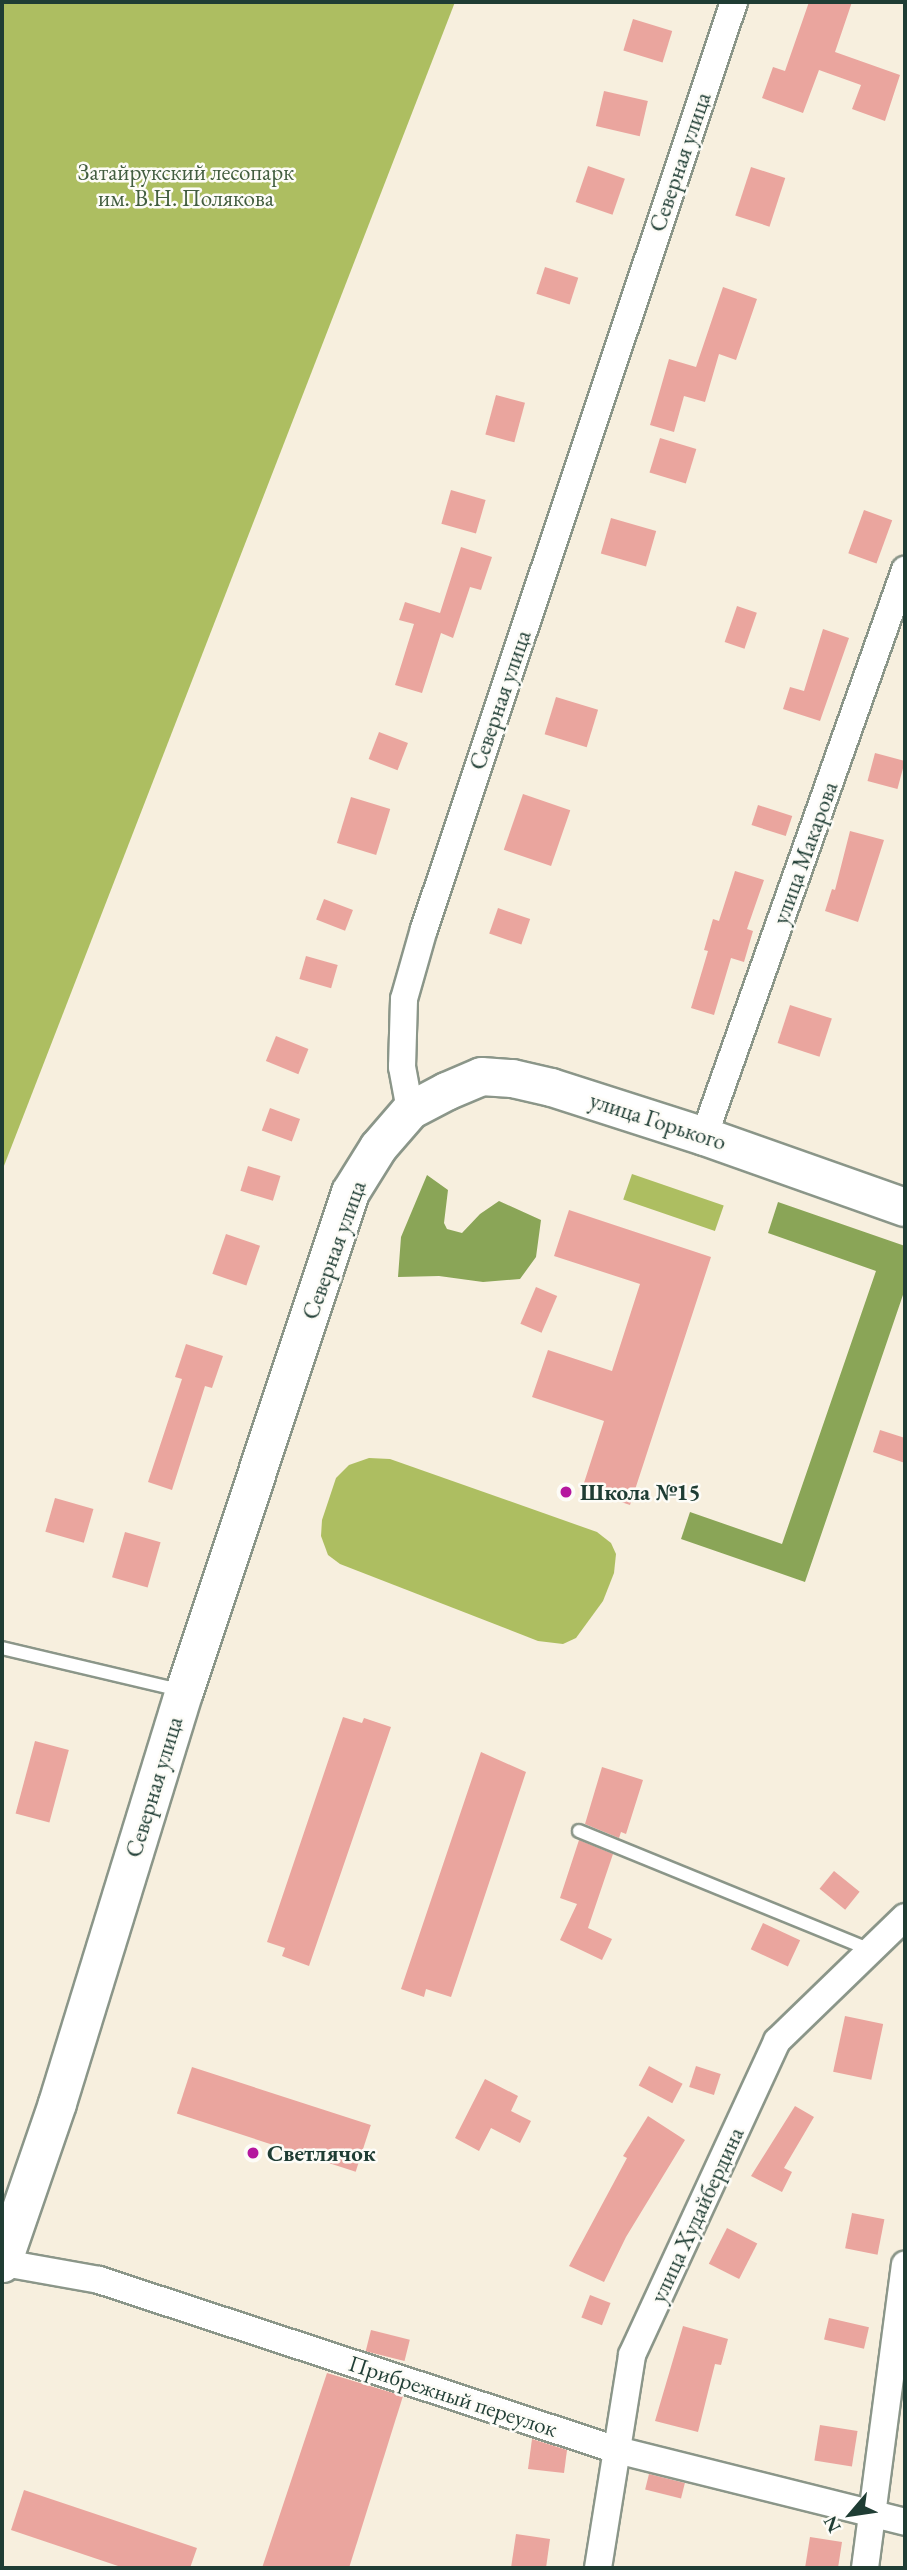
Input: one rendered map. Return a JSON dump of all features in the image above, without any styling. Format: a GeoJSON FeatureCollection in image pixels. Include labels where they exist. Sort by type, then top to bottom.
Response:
{"type":"FeatureCollection","features":[{"type":"Feature","properties":{"kind":"main road","name":"улица Горького"},"geometry":{"type":"LineString","coordinates":[[410,1110],[481,1076],[512,1078],[551,1087],[704,1136],[905,1206]]}},
{"type":"Feature","properties":{"kind":"main road","name":"Северная улица"},"geometry":{"type":"LineString","coordinates":[[3,2265],[61,2090],[184,1691],[350,1192],[378,1147],[410,1110]]}},
{"type":"Feature","properties":{"kind":"street","name":"Северная улица"},"geometry":{"type":"LineString","coordinates":[[410,1110],[402,1067],[404,999],[424,929],[734,2]]}},
{"type":"Feature","properties":{"kind":"street","name":"улица Макарова"},"geometry":{"type":"LineString","coordinates":[[704,1136],[905,570]]}},
{"type":"Feature","properties":{"kind":"street","name":"улица Худайбердина"},"geometry":{"type":"LineString","coordinates":[[598,2568],[632,2356],[777,2041],[905,1917]]}},
{"type":"Feature","properties":{"kind":"street","name":"Прибрежный переулок"},"geometry":{"type":"LineString","coordinates":[[3,2265],[99,2280],[617,2450],[905,2522]]}},
{"type":"Feature","properties":{"kind":"street"},"geometry":{"type":"LineString","coordinates":[[865,2568],[905,2265]]}},
{"type":"Feature","properties":{"kind":"lane"},"geometry":{"type":"LineString","coordinates":[[2,1648],[184,1691]]}},
{"type":"Feature","properties":{"kind":"lane"},"geometry":{"type":"LineString","coordinates":[[579,1831],[871,1950]]}},
{"type":"Feature","properties":{"kind":"green space","name":"Затайрукский лесопарк им. В.Н. Полякова"},"geometry":{"type":"Polygon","coordinates":[[[2,2],[455,2],[2,1171],[2,2]]]}},
{"type":"Feature","properties":{"kind":"green space"},"geometry":{"type":"Polygon","coordinates":[[[632,1174],[724,1206],[715,1231],[623,1200],[632,1174]]]}},
{"type":"Feature","properties":{"kind":"green space"},"geometry":{"type":"Polygon","coordinates":[[[427,1175],[448,1190],[444,1223],[447,1229],[462,1233],[480,1214],[499,1201],[541,1220],[536,1257],[520,1279],[483,1282],[439,1276],[398,1277],[401,1237],[427,1175]]]}},
{"type":"Feature","properties":{"kind":"green space"},"geometry":{"type":"Polygon","coordinates":[[[778,1202],[905,1246],[905,1289],[805,1582],[681,1539],[690,1512],[782,1544],[876,1271],[768,1233],[778,1202]]]}},
{"type":"Feature","properties":{"kind":"green space"},"geometry":{"type":"Polygon","coordinates":[[[369,1458],[390,1459],[597,1532],[611,1543],[616,1554],[614,1573],[603,1601],[576,1638],[563,1644],[538,1641],[340,1564],[328,1555],[321,1536],[322,1520],[336,1478],[349,1465],[369,1458]]]}},
{"type":"Feature","properties":{"kind":"building"},"geometry":{"type":"Polygon","coordinates":[[[809,2],[852,2],[835,52],[900,75],[885,121],[852,109],[861,85],[819,70],[803,113],[762,98],[773,67],[785,71],[809,2]]]}},
{"type":"Feature","properties":{"kind":"building"},"geometry":{"type":"Polygon","coordinates":[[[633,19],[672,31],[663,63],[623,51],[633,19]]]}},
{"type":"Feature","properties":{"kind":"building"},"geometry":{"type":"Polygon","coordinates":[[[604,91],[648,101],[640,136],[596,126],[604,91]]]}},
{"type":"Feature","properties":{"kind":"building"},"geometry":{"type":"Polygon","coordinates":[[[588,166],[625,179],[613,215],[576,202],[588,166]]]}},
{"type":"Feature","properties":{"kind":"building"},"geometry":{"type":"Polygon","coordinates":[[[751,167],[785,178],[769,227],[735,216],[751,167]]]}},
{"type":"Feature","properties":{"kind":"building"},"geometry":{"type":"Polygon","coordinates":[[[545,267],[578,278],[570,304],[536,294],[545,267]]]}},
{"type":"Feature","properties":{"kind":"building"},"geometry":{"type":"Polygon","coordinates":[[[723,287],[757,299],[736,360],[719,354],[705,402],[684,396],[674,432],[650,425],[669,359],[696,367],[723,287]]]}},
{"type":"Feature","properties":{"kind":"building"},"geometry":{"type":"Polygon","coordinates":[[[496,395],[525,403],[514,442],[485,435],[496,395]]]}},
{"type":"Feature","properties":{"kind":"building"},"geometry":{"type":"Polygon","coordinates":[[[660,438],[696,449],[686,484],[649,472],[660,438]]]}},
{"type":"Feature","properties":{"kind":"building"},"geometry":{"type":"Polygon","coordinates":[[[451,490],[486,500],[476,534],[441,524],[451,490]]]}},
{"type":"Feature","properties":{"kind":"building"},"geometry":{"type":"Polygon","coordinates":[[[864,510],[892,520],[876,563],[848,553],[864,510]]]}},
{"type":"Feature","properties":{"kind":"building"},"geometry":{"type":"Polygon","coordinates":[[[611,518],[656,531],[646,567],[601,554],[611,518]]]}},
{"type":"Feature","properties":{"kind":"building"},"geometry":{"type":"Polygon","coordinates":[[[461,547],[492,557],[481,590],[470,587],[453,638],[441,633],[422,693],[395,685],[414,624],[399,620],[405,602],[440,613],[461,547]]]}},
{"type":"Feature","properties":{"kind":"building"},"geometry":{"type":"Polygon","coordinates":[[[737,606],[757,613],[744,649],[725,642],[737,606]]]}},
{"type":"Feature","properties":{"kind":"building"},"geometry":{"type":"Polygon","coordinates":[[[823,629],[849,638],[820,721],[783,709],[790,687],[804,691],[823,629]]]}},
{"type":"Feature","properties":{"kind":"building"},"geometry":{"type":"Polygon","coordinates":[[[556,697],[598,710],[587,747],[545,734],[556,697]]]}},
{"type":"Feature","properties":{"kind":"building"},"geometry":{"type":"Polygon","coordinates":[[[379,732],[408,743],[398,770],[369,759],[379,732]]]}},
{"type":"Feature","properties":{"kind":"building"},"geometry":{"type":"Polygon","coordinates":[[[875,753],[905,761],[897,789],[867,781],[875,753]]]}},
{"type":"Feature","properties":{"kind":"building"},"geometry":{"type":"Polygon","coordinates":[[[523,794],[570,810],[551,866],[504,850],[523,794]]]}},
{"type":"Feature","properties":{"kind":"building"},"geometry":{"type":"Polygon","coordinates":[[[351,797],[390,809],[376,855],[337,843],[351,797]]]}},
{"type":"Feature","properties":{"kind":"building"},"geometry":{"type":"Polygon","coordinates":[[[758,805],[792,816],[786,836],[752,825],[758,805]]]}},
{"type":"Feature","properties":{"kind":"building"},"geometry":{"type":"Polygon","coordinates":[[[850,831],[884,840],[858,922],[825,911],[832,889],[835,890],[850,831]]]}},
{"type":"Feature","properties":{"kind":"building"},"geometry":{"type":"Polygon","coordinates":[[[735,871],[764,880],[747,929],[753,931],[744,962],[731,958],[714,1015],[691,1008],[708,951],[704,950],[713,919],[719,921],[735,871]]]}},
{"type":"Feature","properties":{"kind":"building"},"geometry":{"type":"Polygon","coordinates":[[[324,899],[353,910],[345,931],[316,920],[324,899]]]}},
{"type":"Feature","properties":{"kind":"building"},"geometry":{"type":"Polygon","coordinates":[[[498,908],[530,919],[521,945],[489,934],[498,908]]]}},
{"type":"Feature","properties":{"kind":"building"},"geometry":{"type":"Polygon","coordinates":[[[306,956],[338,965],[331,988],[299,979],[306,956]]]}},
{"type":"Feature","properties":{"kind":"building"},"geometry":{"type":"Polygon","coordinates":[[[790,1005],[832,1019],[819,1057],[778,1043],[790,1005]]]}},
{"type":"Feature","properties":{"kind":"building"},"geometry":{"type":"Polygon","coordinates":[[[276,1036],[308,1049],[298,1074],[266,1061],[276,1036]]]}},
{"type":"Feature","properties":{"kind":"building"},"geometry":{"type":"Polygon","coordinates":[[[270,1108],[300,1119],[292,1141],[262,1131],[270,1108]]]}},
{"type":"Feature","properties":{"kind":"building"},"geometry":{"type":"Polygon","coordinates":[[[248,1166],[281,1176],[273,1201],[240,1191],[248,1166]]]}},
{"type":"Feature","properties":{"kind":"building","name":"Школа №15"},"geometry":{"type":"Polygon","coordinates":[[[569,1210],[711,1257],[630,1505],[582,1489],[604,1421],[532,1397],[548,1350],[612,1371],[640,1284],[554,1256],[569,1210]]]}},
{"type":"Feature","properties":{"kind":"building"},"geometry":{"type":"Polygon","coordinates":[[[226,1234],[260,1246],[246,1285],[212,1274],[226,1234]]]}},
{"type":"Feature","properties":{"kind":"building"},"geometry":{"type":"Polygon","coordinates":[[[536,1287],[557,1296],[542,1333],[520,1324],[536,1287]]]}},
{"type":"Feature","properties":{"kind":"building"},"geometry":{"type":"Polygon","coordinates":[[[186,1344],[223,1356],[212,1388],[205,1386],[172,1490],[148,1482],[182,1379],[175,1377],[186,1344]]]}},
{"type":"Feature","properties":{"kind":"building"},"geometry":{"type":"Polygon","coordinates":[[[880,1430],[905,1438],[905,1463],[873,1452],[880,1430]]]}},
{"type":"Feature","properties":{"kind":"building"},"geometry":{"type":"Polygon","coordinates":[[[55,1498],[93,1509],[84,1543],[45,1532],[55,1498]]]}},
{"type":"Feature","properties":{"kind":"building"},"geometry":{"type":"Polygon","coordinates":[[[125,1532],[161,1542],[148,1587],[112,1577],[125,1532]]]}},
{"type":"Feature","properties":{"kind":"building"},"geometry":{"type":"Polygon","coordinates":[[[343,1717],[362,1723],[364,1718],[391,1727],[309,1966],[282,1956],[285,1948],[267,1942],[343,1717]]]}},
{"type":"Feature","properties":{"kind":"building"},"geometry":{"type":"Polygon","coordinates":[[[35,1741],[69,1750],[49,1823],[16,1813],[35,1741]]]}},
{"type":"Feature","properties":{"kind":"building"},"geometry":{"type":"Polygon","coordinates":[[[481,1752],[526,1772],[451,1997],[426,1989],[424,1997],[401,1989],[481,1752]]]}},
{"type":"Feature","properties":{"kind":"building"},"geometry":{"type":"Polygon","coordinates":[[[602,1767],[643,1780],[626,1834],[621,1832],[619,1838],[585,1824],[602,1767]]]}},
{"type":"Feature","properties":{"kind":"building"},"geometry":{"type":"Polygon","coordinates":[[[579,1840],[613,1854],[588,1928],[612,1939],[602,1960],[560,1940],[577,1904],[560,1898],[579,1840]]]}},
{"type":"Feature","properties":{"kind":"building"},"geometry":{"type":"Polygon","coordinates":[[[834,1871],[860,1892],[845,1910],[820,1889],[834,1871]]]}},
{"type":"Feature","properties":{"kind":"building"},"geometry":{"type":"Polygon","coordinates":[[[763,1923],[800,1940],[788,1967],[751,1949],[763,1923]]]}},
{"type":"Feature","properties":{"kind":"building"},"geometry":{"type":"Polygon","coordinates":[[[845,2016],[883,2024],[871,2080],[833,2072],[845,2016]]]}},
{"type":"Feature","properties":{"kind":"building"},"geometry":{"type":"Polygon","coordinates":[[[649,2066],[683,2084],[672,2103],[639,2085],[649,2066]]]}},
{"type":"Feature","properties":{"kind":"building"},"geometry":{"type":"Polygon","coordinates":[[[696,2066],[721,2074],[714,2095],[689,2087],[696,2066]]]}},
{"type":"Feature","properties":{"kind":"building","name":"Светлячок"},"geometry":{"type":"Polygon","coordinates":[[[192,2067],[371,2125],[356,2172],[177,2114],[192,2067]]]}},
{"type":"Feature","properties":{"kind":"building"},"geometry":{"type":"Polygon","coordinates":[[[485,2079],[518,2096],[511,2111],[531,2121],[520,2143],[491,2128],[479,2151],[455,2138],[485,2079]]]}},
{"type":"Feature","properties":{"kind":"building"},"geometry":{"type":"Polygon","coordinates":[[[795,2106],[814,2117],[784,2168],[792,2172],[782,2192],[751,2176],[795,2106]]]}},
{"type":"Feature","properties":{"kind":"building"},"geometry":{"type":"Polygon","coordinates":[[[648,2116],[685,2140],[626,2237],[604,2282],[569,2266],[627,2158],[623,2156],[648,2116]]]}},
{"type":"Feature","properties":{"kind":"building"},"geometry":{"type":"Polygon","coordinates":[[[852,2213],[884,2219],[878,2255],[845,2248],[852,2213]]]}},
{"type":"Feature","properties":{"kind":"building"},"geometry":{"type":"Polygon","coordinates":[[[727,2228],[757,2243],[739,2279],[709,2264],[727,2228]]]}},
{"type":"Feature","properties":{"kind":"building"},"geometry":{"type":"Polygon","coordinates":[[[590,2295],[611,2303],[602,2325],[581,2317],[590,2295]]]}},
{"type":"Feature","properties":{"kind":"building"},"geometry":{"type":"Polygon","coordinates":[[[829,2318],[869,2327],[864,2349],[824,2339],[829,2318]]]}},
{"type":"Feature","properties":{"kind":"building"},"geometry":{"type":"Polygon","coordinates":[[[683,2326],[728,2339],[721,2365],[715,2364],[698,2432],[655,2421],[683,2326]]]}},
{"type":"Feature","properties":{"kind":"building"},"geometry":{"type":"Polygon","coordinates":[[[371,2330],[410,2340],[404,2361],[366,2351],[371,2330]]]}},
{"type":"Feature","properties":{"kind":"building"},"geometry":{"type":"Polygon","coordinates":[[[327,2373],[403,2396],[349,2568],[262,2568],[327,2373]]]}},
{"type":"Feature","properties":{"kind":"building"},"geometry":{"type":"Polygon","coordinates":[[[820,2425],[858,2431],[852,2467],[814,2461],[820,2425]]]}},
{"type":"Feature","properties":{"kind":"building"},"geometry":{"type":"Polygon","coordinates":[[[532,2439],[567,2450],[564,2473],[528,2469],[532,2439]]]}},
{"type":"Feature","properties":{"kind":"building"},"geometry":{"type":"Polygon","coordinates":[[[649,2474],[685,2483],[681,2498],[645,2490],[649,2474]]]}},
{"type":"Feature","properties":{"kind":"building"},"geometry":{"type":"Polygon","coordinates":[[[24,2490],[197,2548],[190,2568],[124,2568],[11,2530],[24,2490]]]}},
{"type":"Feature","properties":{"kind":"building"},"geometry":{"type":"Polygon","coordinates":[[[516,2534],[550,2539],[546,2568],[511,2568],[516,2534]]]}},
{"type":"Feature","properties":{"kind":"building"},"geometry":{"type":"Polygon","coordinates":[[[810,2537],[842,2542],[838,2568],[805,2568],[810,2537]]]}},
{"type":"Feature","properties":{"kind":"place","name":"Школа №15"},"geometry":{"type":"Point","coordinates":[566,1492]}},
{"type":"Feature","properties":{"kind":"place","name":"Светлячок"},"geometry":{"type":"Point","coordinates":[253,2153]}}]}
